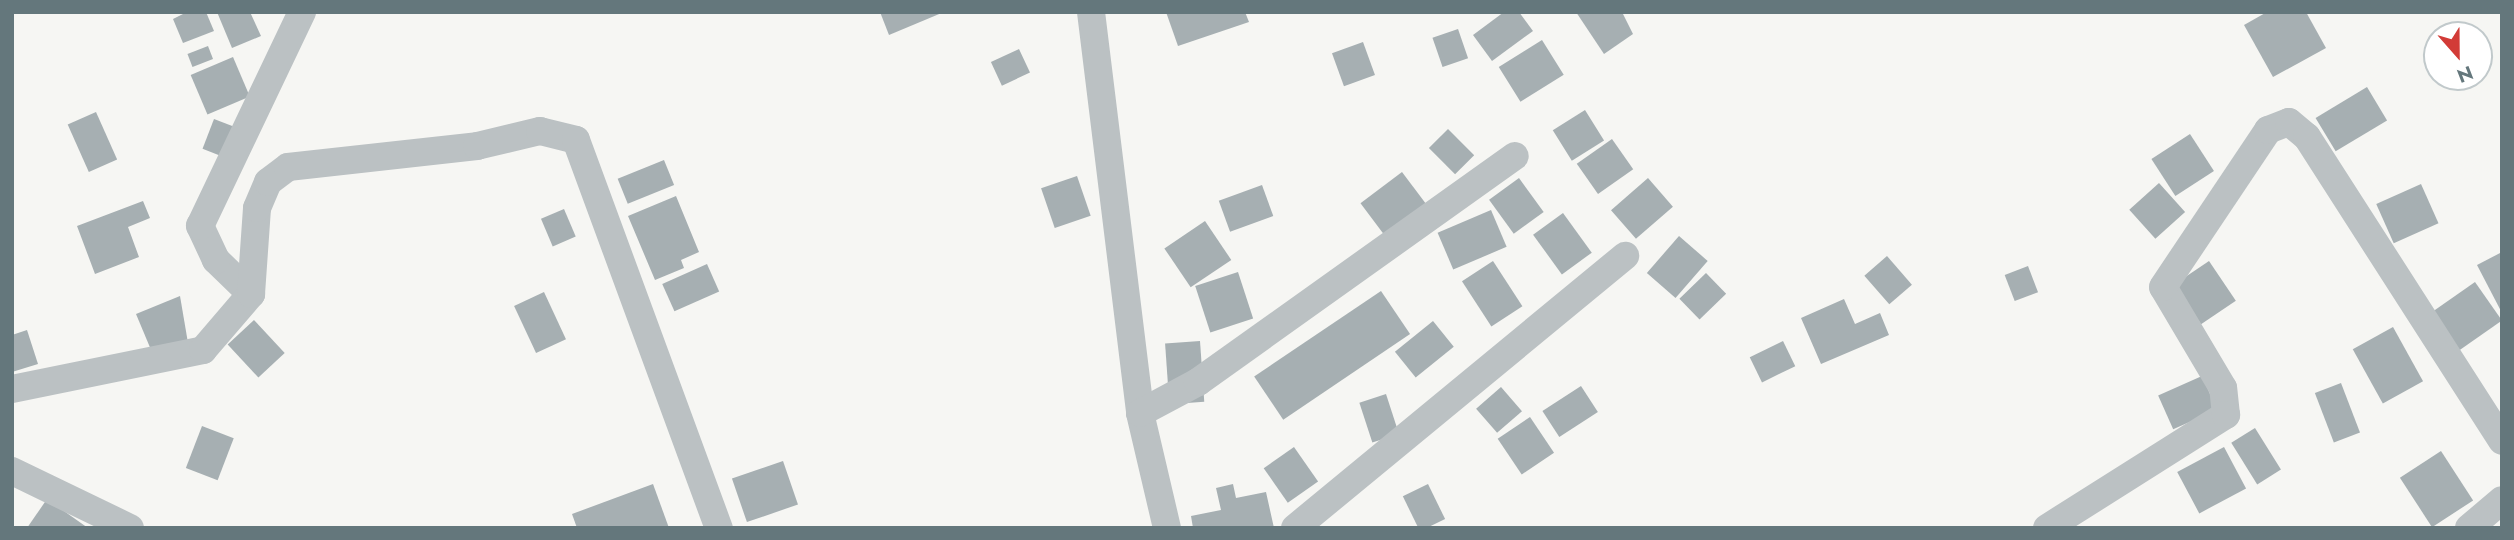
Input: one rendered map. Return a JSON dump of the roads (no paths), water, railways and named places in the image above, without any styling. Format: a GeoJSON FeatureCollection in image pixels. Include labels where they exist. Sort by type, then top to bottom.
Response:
{"type":"FeatureCollection","features":[{"type":"Feature","properties":{"kind":"street"},"geometry":{"type":"LineString","coordinates":[[251,294],[216,260],[200,226],[302,12]]}},
{"type":"Feature","properties":{"kind":"street"},"geometry":{"type":"LineString","coordinates":[[1091,12],[1140,413],[1167,528]]}},
{"type":"Feature","properties":{"kind":"street"},"geometry":{"type":"LineString","coordinates":[[2047,528],[2226,415],[2223,388],[2163,286],[2268,130],[2289,122],[2308,137],[2502,441]]}},
{"type":"Feature","properties":{"kind":"street"},"geometry":{"type":"LineString","coordinates":[[12,389],[195,354],[251,294],[257,208],[268,182],[288,167],[477,146],[540,131],[576,140],[719,528]]}},
{"type":"Feature","properties":{"kind":"street"},"geometry":{"type":"LineString","coordinates":[[1140,413],[1198,382],[1515,156]]}},
{"type":"Feature","properties":{"kind":"street"},"geometry":{"type":"LineString","coordinates":[[1295,528],[1625,256]]}},
{"type":"Feature","properties":{"kind":"street"},"geometry":{"type":"LineString","coordinates":[[12,471],[128,527]]}},
{"type":"Feature","properties":{"kind":"street"},"geometry":{"type":"LineString","coordinates":[[2469,528],[2502,500]]}}]}
